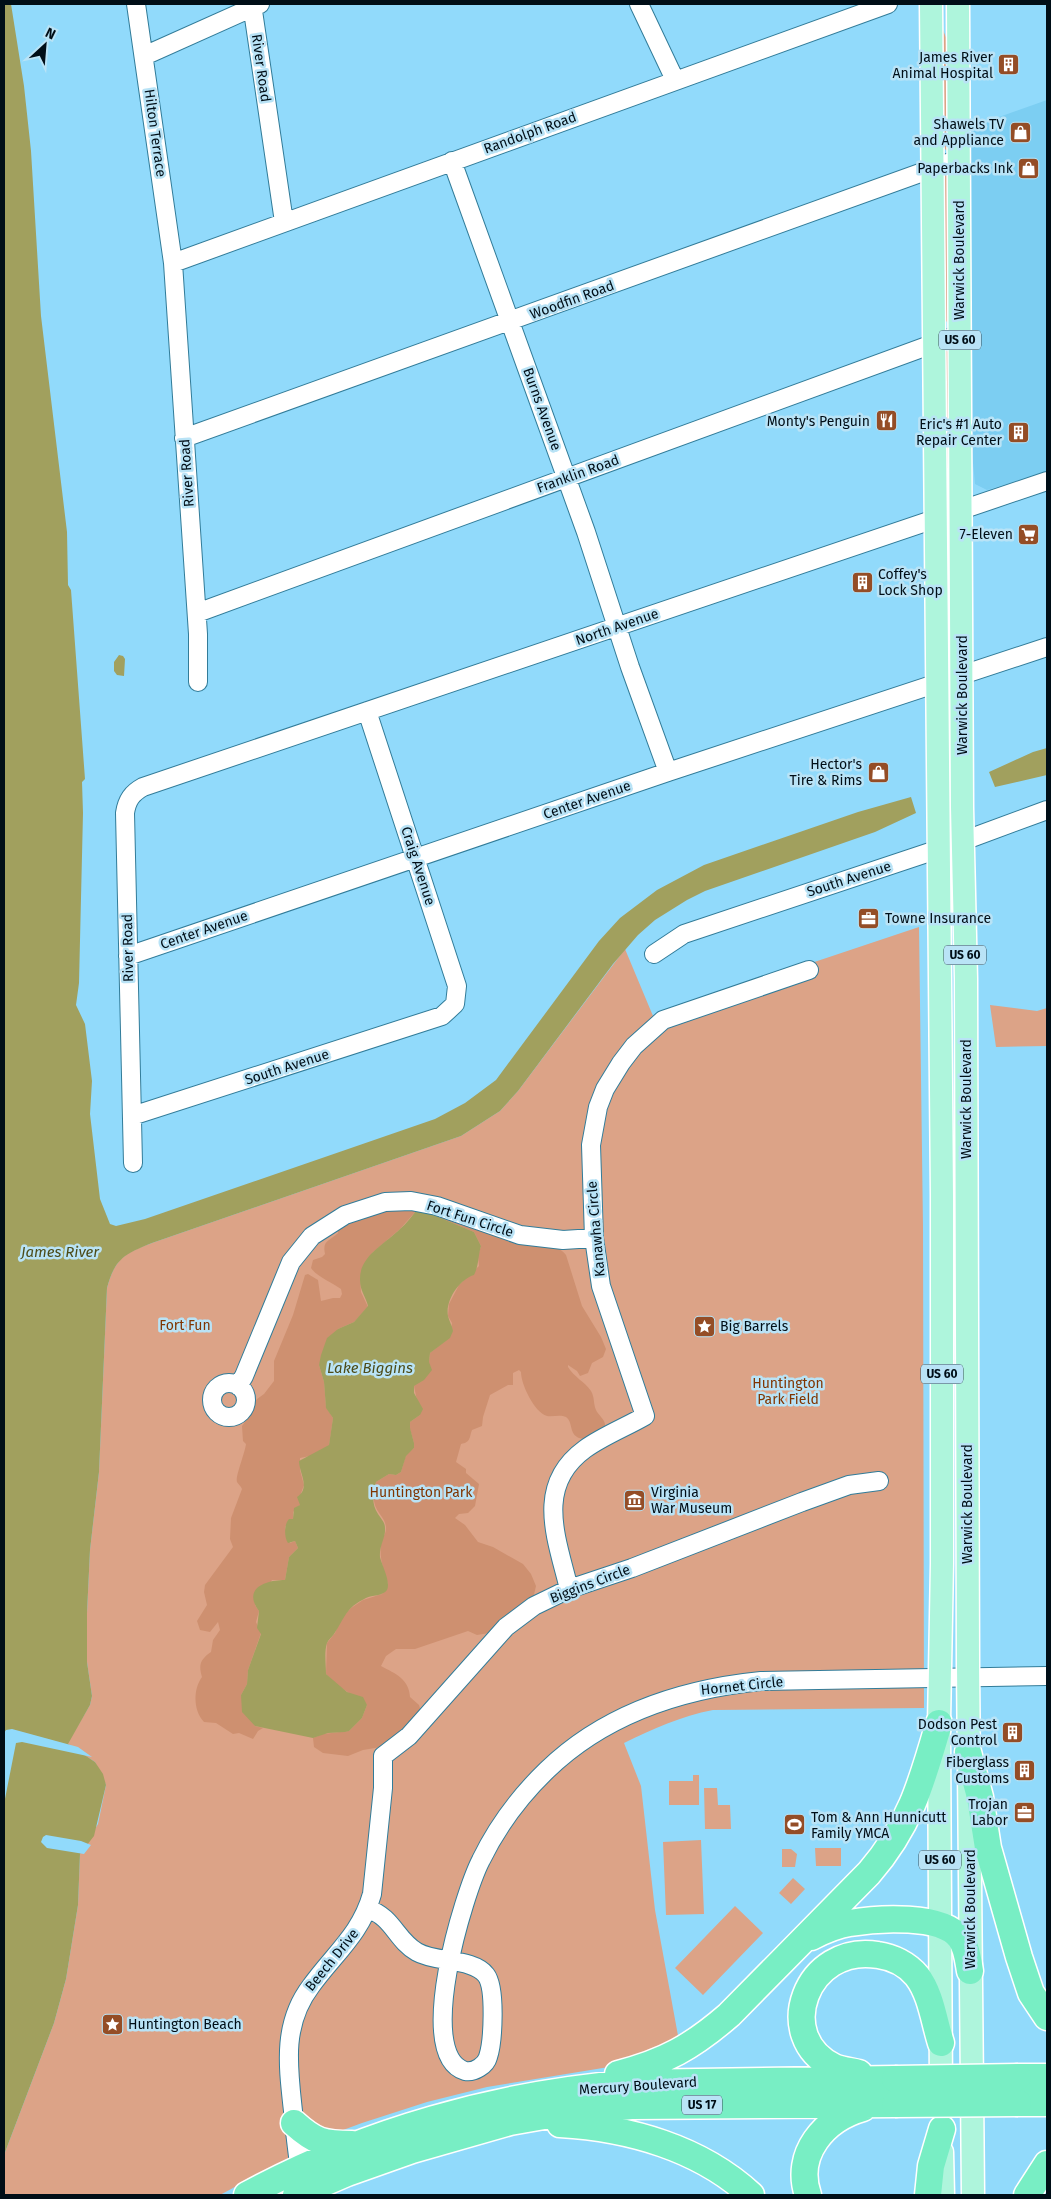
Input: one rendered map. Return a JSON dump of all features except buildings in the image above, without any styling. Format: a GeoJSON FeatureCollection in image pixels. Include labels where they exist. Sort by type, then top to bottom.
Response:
{"type":"FeatureCollection","features":[{"type":"Feature","properties":{"kind":"highway"},"geometry":{"type":"LineString","coordinates":[[564,2091],[667,2058],[693,2044],[729,2015],[869,1873],[898,1833],[922,1784],[939,1723]]}},
{"type":"Feature","properties":{"kind":"highway"},"geometry":{"type":"LineString","coordinates":[[968,1752],[980,1797],[988,1848],[1018,1958],[1032,1993],[1047,2017]]}},
{"type":"Feature","properties":{"kind":"highway"},"geometry":{"type":"LineString","coordinates":[[801,1942],[850,1923],[904,1921],[940,1924],[960,1938],[964,1946],[970,1971]]}},
{"type":"Feature","properties":{"kind":"highway"},"geometry":{"type":"LineString","coordinates":[[888,2096],[834,2067],[819,2055],[808,2042],[802,2016],[804,2002],[810,1983],[824,1967],[844,1957],[865,1954],[886,1956],[904,1964],[918,1977],[926,1993],[941,2044]]}},
{"type":"Feature","properties":{"kind":"highway","name":"Mercury Boulevard"},"geometry":{"type":"LineString","coordinates":[[247,2195],[300,2188],[384,2159],[510,2122],[592,2109],[1018,2090],[1047,2077]]}},
{"type":"Feature","properties":{"kind":"highway","name":"Mercury Boulevard"},"geometry":{"type":"LineString","coordinates":[[300,2188],[355,2144],[478,2108],[564,2091],[638,2083],[888,2096]]}},
{"type":"Feature","properties":{"kind":"highway","name":"Mercury Boulevard"},"geometry":{"type":"LineString","coordinates":[[1018,2090],[1047,2103]]}},
{"type":"Feature","properties":{"kind":"highway"},"geometry":{"type":"LineString","coordinates":[[808,2195],[804,2186],[804,2169],[810,2150],[818,2135],[843,2116],[888,2096]]}},
{"type":"Feature","properties":{"kind":"highway"},"geometry":{"type":"LineString","coordinates":[[510,2122],[580,2125],[638,2135],[674,2148],[711,2166],[752,2195]]}},
{"type":"Feature","properties":{"kind":"highway"},"geometry":{"type":"LineString","coordinates":[[294,2123],[317,2141],[331,2144],[355,2144]]}},
{"type":"Feature","properties":{"kind":"highway"},"geometry":{"type":"LineString","coordinates":[[928,2195],[931,2166],[942,2129]]}},
{"type":"Feature","properties":{"kind":"highway"},"geometry":{"type":"LineString","coordinates":[[1026,2195],[1047,2164]]}},
{"type":"Feature","properties":{"kind":"main road","name":"Warwick Boulevard"},"geometry":{"type":"LineString","coordinates":[[931,4],[942,1196],[939,1723],[942,2195]]}},
{"type":"Feature","properties":{"kind":"main road","name":"Warwick Boulevard"},"geometry":{"type":"LineString","coordinates":[[958,4],[960,510],[966,1069],[968,1752],[973,2195]]}},
{"type":"Feature","properties":{"kind":"main road"},"geometry":{"type":"LineString","coordinates":[[941,1070],[966,1069]]}},
{"type":"Feature","properties":{"kind":"main road"},"geometry":{"type":"LineString","coordinates":[[942,1196],[966,1196]]}},
{"type":"Feature","properties":{"kind":"main road"},"geometry":{"type":"LineString","coordinates":[[941,1502],[967,1502]]}},
{"type":"Feature","properties":{"kind":"street","name":"Hilton Terrace"},"geometry":{"type":"LineString","coordinates":[[136,4],[173,263]]}},
{"type":"Feature","properties":{"kind":"street"},"geometry":{"type":"LineString","coordinates":[[144,56],[255,4]]}},
{"type":"Feature","properties":{"kind":"street","name":"River Road"},"geometry":{"type":"LineString","coordinates":[[255,4],[284,222]]}},
{"type":"Feature","properties":{"kind":"street"},"geometry":{"type":"LineString","coordinates":[[639,4],[675,80]]}},
{"type":"Feature","properties":{"kind":"street","name":"Randolph Road"},"geometry":{"type":"LineString","coordinates":[[173,263],[888,4]]}},
{"type":"Feature","properties":{"kind":"street","name":"Woodfin Road"},"geometry":{"type":"LineString","coordinates":[[184,438],[511,322],[959,159]]}},
{"type":"Feature","properties":{"kind":"street","name":"Burns Avenue"},"geometry":{"type":"LineString","coordinates":[[452,161],[567,478],[668,772]]}},
{"type":"Feature","properties":{"kind":"street","name":"River Road"},"geometry":{"type":"LineString","coordinates":[[173,263],[197,613],[198,682]]}},
{"type":"Feature","properties":{"kind":"street","name":"Franklin Road"},"geometry":{"type":"LineString","coordinates":[[197,613],[960,334]]}},
{"type":"Feature","properties":{"kind":"street","name":"North Avenue"},"geometry":{"type":"LineString","coordinates":[[187,772],[1047,481]]}},
{"type":"Feature","properties":{"kind":"street","name":"Center Avenue"},"geometry":{"type":"LineString","coordinates":[[128,956],[668,772],[1047,647]]}},
{"type":"Feature","properties":{"kind":"street","name":"Craig Avenue"},"geometry":{"type":"LineString","coordinates":[[368,711],[457,986],[455,1004],[442,1016]]}},
{"type":"Feature","properties":{"kind":"street","name":"River Road"},"geometry":{"type":"LineString","coordinates":[[133,1163],[126,805],[135,791],[187,772]]}},
{"type":"Feature","properties":{"kind":"street","name":"South Avenue"},"geometry":{"type":"LineString","coordinates":[[654,954],[684,934],[963,841],[1047,810]]}},
{"type":"Feature","properties":{"kind":"street","name":"Kanawha Circle"},"geometry":{"type":"LineString","coordinates":[[569,1590],[553,1522],[553,1501],[560,1477],[570,1461],[585,1449],[645,1416],[601,1286],[594,1238],[591,1145],[598,1107],[609,1081],[632,1049],[663,1020],[809,970]]}},
{"type":"Feature","properties":{"kind":"street","name":"South Avenue"},"geometry":{"type":"LineString","coordinates":[[132,1116],[442,1016]]}},
{"type":"Feature","properties":{"kind":"street","name":"Fort Fun Circle"},"geometry":{"type":"LineString","coordinates":[[238,1386],[244,1376],[285,1272],[297,1252],[312,1236],[339,1218],[372,1205],[398,1201],[424,1203],[520,1235],[563,1240],[594,1238]]}},
{"type":"Feature","properties":{"kind":"street","name":"Biggins Circle"},"geometry":{"type":"LineString","coordinates":[[368,1909],[372,1894],[383,1788],[383,1756],[409,1736],[506,1627],[534,1606],[569,1590],[632,1568],[849,1485],[879,1480]]}},
{"type":"Feature","properties":{"kind":"street","name":"Hornet Circle"},"geometry":{"type":"LineString","coordinates":[[448,1961],[458,1920],[474,1877],[491,1842],[518,1803],[548,1769],[573,1748],[601,1729],[630,1713],[653,1703],[688,1692],[724,1684],[761,1681],[1047,1676]]}},
{"type":"Feature","properties":{"kind":"street"},"geometry":{"type":"LineString","coordinates":[[368,1909],[382,1915],[389,1921],[407,1945],[416,1952],[475,1967],[488,1977],[492,1988],[492,2036],[488,2059],[484,2064],[469,2071],[465,2071],[456,2065],[449,2056],[445,2046],[444,1998],[448,1961]]}},
{"type":"Feature","properties":{"kind":"street","name":"Beech Drive"},"geometry":{"type":"LineString","coordinates":[[300,2188],[287,2055],[294,2018],[311,1985],[353,1935],[368,1909]]}},
{"type":"Feature","properties":{"kind":"shaded area"},"geometry":{"type":"Polygon","coordinates":[[[1047,100],[1047,472],[987,490],[975,484],[970,431],[971,127],[1047,100]]]}},
{"type":"Feature","properties":{"kind":"green space"},"geometry":{"type":"Polygon","coordinates":[[[943,30],[947,40],[949,149],[947,151],[943,147],[941,31],[943,30]]]}},
{"type":"Feature","properties":{"kind":"green space"},"geometry":{"type":"Polygon","coordinates":[[[943,174],[947,176],[949,183],[949,324],[945,320],[943,174]]]}},
{"type":"Feature","properties":{"kind":"green space"},"geometry":{"type":"Polygon","coordinates":[[[944,350],[949,352],[951,499],[946,500],[944,350]]]}},
{"type":"Feature","properties":{"kind":"green space"},"geometry":{"type":"Polygon","coordinates":[[[947,526],[951,526],[951,662],[948,660],[947,526]]]}},
{"type":"Feature","properties":{"kind":"green space","name":"Huntington Park"},"geometry":{"type":"Polygon","coordinates":[[[919,927],[923,1227],[924,1708],[713,1710],[678,1719],[624,1743],[641,1786],[655,1910],[679,2041],[615,2066],[487,2087],[427,2102],[362,2123],[335,2133],[220,2195],[4,2195],[4,2155],[54,2023],[66,1979],[78,1905],[80,1854],[98,1824],[106,1785],[95,1762],[67,1744],[90,1705],[92,1696],[87,1662],[90,1550],[99,1472],[107,1288],[118,1263],[128,1254],[152,1243],[461,1136],[500,1111],[518,1091],[625,949],[653,1016],[919,927]]]}},
{"type":"Feature","properties":{"kind":"green space"},"geometry":{"type":"Polygon","coordinates":[[[990,1005],[1037,1011],[1047,1008],[1047,1046],[996,1047],[990,1005]]]}},
{"type":"Feature","properties":{"kind":"green space"},"geometry":{"type":"Polygon","coordinates":[[[419,1208],[422,1211],[416,1211],[400,1229],[372,1253],[360,1278],[361,1292],[368,1307],[354,1322],[338,1329],[319,1365],[324,1382],[326,1407],[333,1418],[329,1446],[310,1456],[300,1458],[300,1470],[304,1485],[300,1496],[300,1505],[293,1512],[293,1519],[285,1527],[290,1543],[295,1541],[298,1548],[289,1557],[285,1580],[272,1580],[255,1605],[259,1611],[256,1622],[261,1633],[248,1670],[247,1684],[241,1695],[255,1726],[263,1728],[258,1731],[253,1739],[239,1733],[233,1734],[216,1723],[204,1722],[196,1706],[197,1688],[202,1677],[201,1662],[211,1652],[213,1640],[220,1630],[218,1622],[210,1632],[200,1630],[197,1621],[207,1605],[204,1592],[205,1585],[233,1547],[230,1539],[231,1518],[242,1489],[237,1479],[246,1444],[243,1441],[242,1426],[253,1411],[252,1406],[274,1381],[274,1361],[293,1315],[305,1275],[308,1274],[318,1280],[321,1301],[340,1298],[342,1294],[341,1289],[321,1277],[311,1268],[313,1260],[325,1254],[326,1243],[338,1233],[338,1225],[361,1213],[419,1208]]]}},
{"type":"Feature","properties":{"kind":"green space"},"geometry":{"type":"Polygon","coordinates":[[[435,1214],[478,1226],[521,1244],[558,1248],[566,1255],[582,1306],[606,1349],[603,1357],[592,1363],[588,1373],[580,1376],[577,1371],[568,1365],[568,1367],[591,1391],[596,1410],[605,1426],[602,1432],[594,1437],[584,1439],[577,1437],[566,1417],[547,1416],[537,1409],[526,1390],[519,1370],[513,1373],[513,1385],[508,1385],[490,1395],[482,1426],[472,1430],[468,1441],[461,1444],[456,1462],[466,1469],[466,1473],[479,1484],[475,1506],[468,1513],[459,1514],[455,1518],[465,1525],[478,1542],[493,1547],[523,1564],[531,1574],[536,1586],[533,1599],[489,1633],[477,1635],[468,1631],[415,1649],[396,1649],[386,1656],[381,1666],[404,1681],[410,1697],[419,1705],[422,1715],[381,1747],[363,1750],[348,1756],[323,1753],[314,1747],[313,1738],[323,1734],[349,1731],[362,1718],[367,1705],[337,1685],[326,1674],[327,1643],[335,1633],[341,1619],[351,1608],[363,1600],[382,1594],[388,1584],[381,1555],[381,1543],[386,1530],[384,1520],[375,1506],[374,1492],[376,1482],[389,1474],[396,1475],[401,1472],[406,1455],[414,1448],[410,1422],[420,1415],[414,1386],[429,1362],[430,1353],[450,1337],[452,1323],[448,1316],[449,1304],[459,1285],[479,1266],[478,1256],[481,1246],[474,1232],[435,1214]]]}},
{"type":"Feature","properties":{"kind":"green space"},"geometry":{"type":"Polygon","coordinates":[[[693,1775],[699,1775],[699,1805],[669,1805],[669,1781],[693,1781],[693,1775]]]}},
{"type":"Feature","properties":{"kind":"green space"},"geometry":{"type":"Polygon","coordinates":[[[704,1788],[717,1788],[718,1805],[730,1805],[731,1829],[705,1829],[704,1788]]]}},
{"type":"Feature","properties":{"kind":"green space"},"geometry":{"type":"Polygon","coordinates":[[[701,1840],[704,1914],[666,1915],[663,1842],[701,1840]]]}},
{"type":"Feature","properties":{"kind":"green space"},"geometry":{"type":"Polygon","coordinates":[[[815,1848],[841,1848],[841,1866],[816,1866],[815,1848]]]}},
{"type":"Feature","properties":{"kind":"green space"},"geometry":{"type":"Polygon","coordinates":[[[782,1849],[791,1849],[797,1854],[795,1867],[782,1867],[782,1849]]]}},
{"type":"Feature","properties":{"kind":"green space"},"geometry":{"type":"Polygon","coordinates":[[[793,1878],[805,1889],[791,1904],[779,1893],[793,1878]]]}},
{"type":"Feature","properties":{"kind":"green space"},"geometry":{"type":"Polygon","coordinates":[[[735,1906],[763,1933],[703,1995],[675,1968],[735,1906]]]}},
{"type":"Feature","properties":{"kind":"water","name":"James River"},"geometry":{"type":"Polygon","coordinates":[[[4,4],[11,4],[24,86],[31,151],[41,316],[67,532],[68,585],[71,590],[85,779],[82,782],[79,983],[76,1005],[85,1024],[92,1081],[90,1114],[100,1199],[110,1224],[116,1226],[145,1219],[435,1119],[465,1103],[496,1080],[599,941],[620,918],[657,890],[704,865],[858,812],[911,797],[916,813],[875,832],[705,891],[655,920],[638,935],[613,964],[518,1091],[500,1111],[461,1136],[152,1243],[128,1254],[118,1263],[107,1288],[99,1472],[90,1550],[87,1662],[92,1696],[90,1705],[68,1744],[95,1762],[103,1774],[106,1785],[94,1836],[80,1854],[78,1905],[66,1979],[54,2023],[4,2155],[4,4]]]}},
{"type":"Feature","properties":{"kind":"water"},"geometry":{"type":"Polygon","coordinates":[[[119,655],[125,659],[124,676],[117,675],[114,671],[114,662],[119,655]]]}},
{"type":"Feature","properties":{"kind":"water"},"geometry":{"type":"Polygon","coordinates":[[[1047,748],[1047,775],[995,787],[989,772],[1033,752],[1047,748]]]}},
{"type":"Feature","properties":{"kind":"water","name":"Lake Biggins"},"geometry":{"type":"Polygon","coordinates":[[[416,1211],[435,1214],[474,1232],[481,1246],[474,1275],[464,1281],[451,1297],[448,1316],[453,1331],[450,1338],[430,1353],[429,1362],[432,1370],[424,1380],[414,1386],[414,1393],[423,1409],[420,1415],[410,1422],[414,1448],[406,1456],[401,1472],[396,1475],[389,1474],[376,1482],[373,1494],[374,1502],[376,1510],[385,1526],[380,1557],[387,1578],[387,1590],[366,1598],[354,1606],[346,1614],[326,1647],[326,1674],[347,1692],[363,1697],[367,1705],[362,1718],[349,1731],[328,1733],[313,1738],[255,1726],[242,1712],[241,1695],[247,1684],[248,1670],[261,1634],[257,1628],[259,1611],[254,1603],[253,1596],[258,1587],[264,1584],[285,1580],[289,1557],[298,1548],[295,1541],[288,1543],[285,1531],[287,1521],[293,1519],[294,1508],[300,1505],[297,1497],[304,1485],[299,1461],[329,1445],[333,1418],[326,1408],[324,1382],[319,1365],[321,1355],[327,1338],[338,1329],[354,1322],[368,1306],[360,1280],[361,1272],[368,1257],[402,1227],[416,1211]]]}},
{"type":"Feature","properties":{"kind":"pier"},"geometry":{"type":"Polygon","coordinates":[[[12,1729],[78,1747],[92,1757],[22,1742],[16,1743],[4,1804],[4,1733],[6,1730],[12,1729]]]}},
{"type":"Feature","properties":{"kind":"pier"},"geometry":{"type":"Polygon","coordinates":[[[46,1835],[81,1841],[91,1845],[84,1854],[47,1848],[41,1842],[46,1835]]]}},
{"type":"Feature","properties":{"kind":"place","name":"James River Animal Hospital"},"geometry":{"type":"Point","coordinates":[1009,65]}},
{"type":"Feature","properties":{"kind":"place","name":"Shawels TV and Appliance"},"geometry":{"type":"Point","coordinates":[1020,132]}},
{"type":"Feature","properties":{"kind":"place","name":"Paperbacks Ink"},"geometry":{"type":"Point","coordinates":[1029,168]}},
{"type":"Feature","properties":{"kind":"place","name":"Monty's Penguin"},"geometry":{"type":"Point","coordinates":[886,421]}},
{"type":"Feature","properties":{"kind":"place","name":"Eric's #1 Auto Repair Center"},"geometry":{"type":"Point","coordinates":[1018,432]}},
{"type":"Feature","properties":{"kind":"place","name":"7-Eleven"},"geometry":{"type":"Point","coordinates":[1029,534]}},
{"type":"Feature","properties":{"kind":"place","name":"Coffey's Lock Shop"},"geometry":{"type":"Point","coordinates":[862,582]}},
{"type":"Feature","properties":{"kind":"place","name":"Hector's Tire & Rims"},"geometry":{"type":"Point","coordinates":[878,772]}},
{"type":"Feature","properties":{"kind":"place","name":"Towne Insurance"},"geometry":{"type":"Point","coordinates":[869,918]}},
{"type":"Feature","properties":{"kind":"place","name":"Big Barrels"},"geometry":{"type":"Point","coordinates":[704,1326]}},
{"type":"Feature","properties":{"kind":"place","name":"Virginia War Museum"},"geometry":{"type":"Point","coordinates":[635,1500]}},
{"type":"Feature","properties":{"kind":"place","name":"Dodson Pest Control"},"geometry":{"type":"Point","coordinates":[1013,1732]}},
{"type":"Feature","properties":{"kind":"place","name":"Fiberglass Customs"},"geometry":{"type":"Point","coordinates":[1025,1770]}},
{"type":"Feature","properties":{"kind":"place","name":"Trojan Labor"},"geometry":{"type":"Point","coordinates":[1024,1812]}},
{"type":"Feature","properties":{"kind":"place","name":"Tom & Ann Hunnicutt Family YMCA"},"geometry":{"type":"Point","coordinates":[795,1825]}},
{"type":"Feature","properties":{"kind":"place","name":"Huntington Beach"},"geometry":{"type":"Point","coordinates":[112,2024]}},
{"type":"Feature","properties":{"kind":"park label","name":"Fort Fun"},"geometry":{"type":"Point","coordinates":[185,1325]}},
{"type":"Feature","properties":{"kind":"park label","name":"Huntington Park Field"},"geometry":{"type":"Point","coordinates":[788,1392]}}]}
